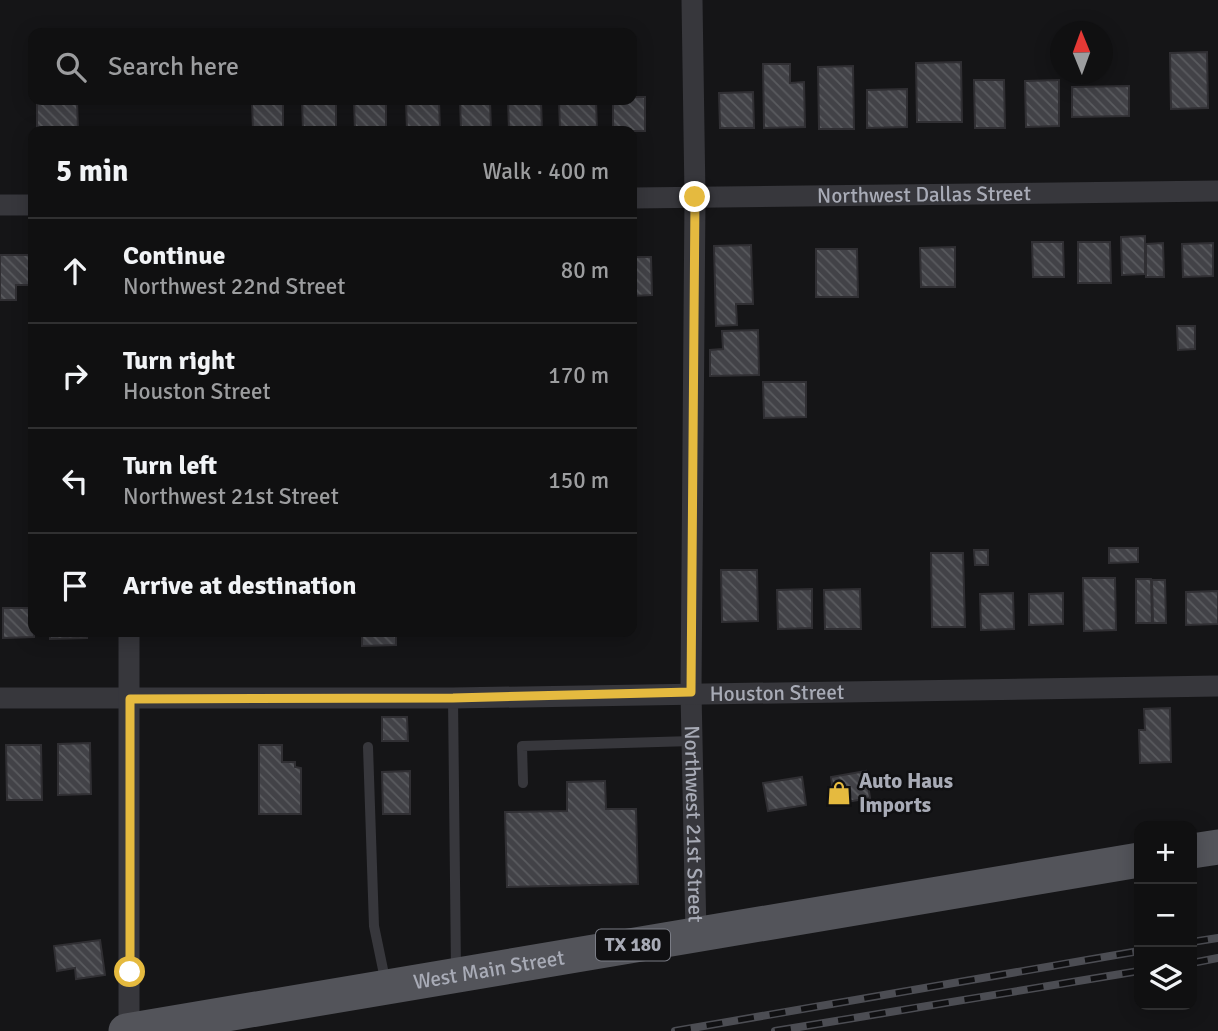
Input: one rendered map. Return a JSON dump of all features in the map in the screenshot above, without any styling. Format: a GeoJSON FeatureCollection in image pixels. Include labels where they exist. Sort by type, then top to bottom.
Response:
{"type":"FeatureCollection","features":[{"type":"Feature","properties":{"kind":"main road"},"geometry":{"type":"LineString","coordinates":[[1197,850],[1218,847]]}},
{"type":"Feature","properties":{"kind":"main road","name":"West Main Street"},"geometry":{"type":"LineString","coordinates":[[128,1031],[1134,861]]}},
{"type":"Feature","properties":{"kind":"street","name":"Northwest 21st Street"},"geometry":{"type":"LineString","coordinates":[[692,0],[695,197],[691,692],[696,935]]}},
{"type":"Feature","properties":{"kind":"street","name":"Northwest Dallas Street"},"geometry":{"type":"LineString","coordinates":[[637,198],[1218,191]]}},
{"type":"Feature","properties":{"kind":"street"},"geometry":{"type":"LineString","coordinates":[[0,205],[28,205]]}},
{"type":"Feature","properties":{"kind":"street"},"geometry":{"type":"LineString","coordinates":[[128,1031],[130,637]]}},
{"type":"Feature","properties":{"kind":"street","name":"Houston Street"},"geometry":{"type":"LineString","coordinates":[[0,698],[453,698],[691,692],[1218,686]]}},
{"type":"Feature","properties":{"kind":"lane"},"geometry":{"type":"LineString","coordinates":[[453,698],[456,975]]}},
{"type":"Feature","properties":{"kind":"lane"},"geometry":{"type":"LineString","coordinates":[[523,783],[522,746],[692,741]]}},
{"type":"Feature","properties":{"kind":"lane"},"geometry":{"type":"LineString","coordinates":[[368,747],[374,926],[387,987]]}},
{"type":"Feature","properties":{"kind":"building"},"geometry":{"type":"Polygon","coordinates":[[[1207,52],[1208,108],[1171,109],[1170,53],[1207,52]]]}},
{"type":"Feature","properties":{"kind":"building"},"geometry":{"type":"Polygon","coordinates":[[[961,62],[962,122],[917,122],[916,63],[961,62]]]}},
{"type":"Feature","properties":{"kind":"building"},"geometry":{"type":"Polygon","coordinates":[[[763,64],[790,64],[790,83],[804,82],[805,127],[764,128],[763,64]]]}},
{"type":"Feature","properties":{"kind":"building"},"geometry":{"type":"Polygon","coordinates":[[[853,66],[854,129],[819,129],[818,67],[853,66]]]}},
{"type":"Feature","properties":{"kind":"building"},"geometry":{"type":"Polygon","coordinates":[[[974,80],[1004,80],[1005,128],[975,128],[974,80]]]}},
{"type":"Feature","properties":{"kind":"building"},"geometry":{"type":"Polygon","coordinates":[[[1050,80],[1050,84],[1059,84],[1059,126],[1026,127],[1025,81],[1050,80]]]}},
{"type":"Feature","properties":{"kind":"building"},"geometry":{"type":"Polygon","coordinates":[[[1129,86],[1129,116],[1072,117],[1072,87],[1129,86]]]}},
{"type":"Feature","properties":{"kind":"building"},"geometry":{"type":"Polygon","coordinates":[[[907,89],[907,127],[867,128],[867,90],[907,89]]]}},
{"type":"Feature","properties":{"kind":"building"},"geometry":{"type":"Polygon","coordinates":[[[753,92],[754,128],[720,128],[719,93],[753,92]]]}},
{"type":"Feature","properties":{"kind":"building"},"geometry":{"type":"Polygon","coordinates":[[[637,97],[645,97],[645,131],[637,131],[637,126],[613,126],[613,105],[637,105],[637,97]]]}},
{"type":"Feature","properties":{"kind":"building"},"geometry":{"type":"Polygon","coordinates":[[[37,105],[77,105],[78,126],[37,126],[37,105]]]}},
{"type":"Feature","properties":{"kind":"building"},"geometry":{"type":"Polygon","coordinates":[[[252,105],[283,105],[283,126],[253,126],[252,105]]]}},
{"type":"Feature","properties":{"kind":"building"},"geometry":{"type":"Polygon","coordinates":[[[302,105],[336,105],[336,126],[303,126],[302,105]]]}},
{"type":"Feature","properties":{"kind":"building"},"geometry":{"type":"Polygon","coordinates":[[[354,105],[386,105],[386,126],[355,126],[354,105]]]}},
{"type":"Feature","properties":{"kind":"building"},"geometry":{"type":"Polygon","coordinates":[[[406,105],[439,105],[440,126],[407,126],[406,105]]]}},
{"type":"Feature","properties":{"kind":"building"},"geometry":{"type":"Polygon","coordinates":[[[460,105],[490,105],[491,126],[461,126],[460,105]]]}},
{"type":"Feature","properties":{"kind":"building"},"geometry":{"type":"Polygon","coordinates":[[[508,105],[541,105],[542,126],[509,126],[508,105]]]}},
{"type":"Feature","properties":{"kind":"building"},"geometry":{"type":"Polygon","coordinates":[[[559,105],[596,105],[597,126],[560,126],[559,105]]]}},
{"type":"Feature","properties":{"kind":"building"},"geometry":{"type":"Polygon","coordinates":[[[1145,236],[1145,274],[1122,275],[1121,237],[1145,236]]]}},
{"type":"Feature","properties":{"kind":"building"},"geometry":{"type":"Polygon","coordinates":[[[1032,242],[1063,242],[1064,277],[1033,277],[1032,242]]]}},
{"type":"Feature","properties":{"kind":"building"},"geometry":{"type":"Polygon","coordinates":[[[1078,242],[1110,242],[1111,283],[1078,283],[1078,242]]]}},
{"type":"Feature","properties":{"kind":"building"},"geometry":{"type":"Polygon","coordinates":[[[1163,243],[1164,277],[1146,277],[1146,244],[1163,243]]]}},
{"type":"Feature","properties":{"kind":"building"},"geometry":{"type":"Polygon","coordinates":[[[1213,243],[1213,276],[1183,277],[1182,244],[1213,243]]]}},
{"type":"Feature","properties":{"kind":"building"},"geometry":{"type":"Polygon","coordinates":[[[751,245],[753,304],[736,304],[737,325],[716,326],[714,246],[751,245]]]}},
{"type":"Feature","properties":{"kind":"building"},"geometry":{"type":"Polygon","coordinates":[[[955,247],[955,287],[921,287],[920,248],[955,247]]]}},
{"type":"Feature","properties":{"kind":"building"},"geometry":{"type":"Polygon","coordinates":[[[816,249],[857,249],[858,297],[816,297],[816,249]]]}},
{"type":"Feature","properties":{"kind":"building"},"geometry":{"type":"Polygon","coordinates":[[[0,255],[28,255],[28,285],[16,285],[16,300],[0,300],[0,255]]]}},
{"type":"Feature","properties":{"kind":"building"},"geometry":{"type":"Polygon","coordinates":[[[637,257],[651,257],[652,295],[637,296],[637,257]]]}},
{"type":"Feature","properties":{"kind":"building"},"geometry":{"type":"Polygon","coordinates":[[[1177,326],[1195,326],[1195,349],[1178,350],[1177,326]]]}},
{"type":"Feature","properties":{"kind":"building"},"geometry":{"type":"Polygon","coordinates":[[[758,330],[759,375],[710,376],[710,350],[723,349],[722,331],[758,330]]]}},
{"type":"Feature","properties":{"kind":"building"},"geometry":{"type":"Polygon","coordinates":[[[763,382],[806,382],[806,417],[764,418],[763,382]]]}},
{"type":"Feature","properties":{"kind":"building"},"geometry":{"type":"Polygon","coordinates":[[[1109,548],[1138,548],[1138,562],[1109,563],[1109,548]]]}},
{"type":"Feature","properties":{"kind":"building"},"geometry":{"type":"Polygon","coordinates":[[[974,550],[988,550],[988,565],[975,565],[974,550]]]}},
{"type":"Feature","properties":{"kind":"building"},"geometry":{"type":"Polygon","coordinates":[[[931,553],[963,553],[965,627],[932,627],[931,553]]]}},
{"type":"Feature","properties":{"kind":"building"},"geometry":{"type":"Polygon","coordinates":[[[721,570],[757,570],[758,621],[722,622],[721,570]]]}},
{"type":"Feature","properties":{"kind":"building"},"geometry":{"type":"Polygon","coordinates":[[[1083,578],[1115,578],[1116,630],[1084,631],[1083,578]]]}},
{"type":"Feature","properties":{"kind":"building"},"geometry":{"type":"Polygon","coordinates":[[[1136,579],[1151,579],[1152,623],[1136,623],[1136,579]]]}},
{"type":"Feature","properties":{"kind":"building"},"geometry":{"type":"Polygon","coordinates":[[[1152,580],[1165,580],[1166,623],[1153,623],[1152,580]]]}},
{"type":"Feature","properties":{"kind":"building"},"geometry":{"type":"Polygon","coordinates":[[[812,589],[812,628],[778,629],[777,590],[812,589]]]}},
{"type":"Feature","properties":{"kind":"building"},"geometry":{"type":"Polygon","coordinates":[[[860,589],[861,629],[825,629],[824,590],[860,589]]]}},
{"type":"Feature","properties":{"kind":"building"},"geometry":{"type":"Polygon","coordinates":[[[1218,591],[1218,624],[1186,625],[1186,592],[1218,591]]]}},
{"type":"Feature","properties":{"kind":"building"},"geometry":{"type":"Polygon","coordinates":[[[1013,593],[1014,629],[981,630],[980,594],[1013,593]]]}},
{"type":"Feature","properties":{"kind":"building"},"geometry":{"type":"Polygon","coordinates":[[[1063,593],[1063,624],[1029,625],[1029,594],[1063,593]]]}},
{"type":"Feature","properties":{"kind":"building"},"geometry":{"type":"Polygon","coordinates":[[[3,608],[28,608],[28,637],[34,637],[3,638],[3,608]]]}},
{"type":"Feature","properties":{"kind":"building"},"geometry":{"type":"Polygon","coordinates":[[[50,637],[87,637],[87,638],[50,637]]]}},
{"type":"Feature","properties":{"kind":"building"},"geometry":{"type":"Polygon","coordinates":[[[362,637],[396,637],[396,645],[362,646],[362,637]]]}},
{"type":"Feature","properties":{"kind":"building"},"geometry":{"type":"Polygon","coordinates":[[[1170,708],[1171,762],[1140,763],[1139,730],[1145,730],[1144,709],[1170,708]]]}},
{"type":"Feature","properties":{"kind":"building"},"geometry":{"type":"Polygon","coordinates":[[[382,717],[407,717],[408,741],[382,741],[382,717]]]}},
{"type":"Feature","properties":{"kind":"building"},"geometry":{"type":"Polygon","coordinates":[[[90,743],[91,794],[58,795],[58,744],[90,743]]]}},
{"type":"Feature","properties":{"kind":"building"},"geometry":{"type":"Polygon","coordinates":[[[6,745],[41,745],[42,800],[7,800],[6,745]]]}},
{"type":"Feature","properties":{"kind":"building"},"geometry":{"type":"Polygon","coordinates":[[[259,745],[282,745],[282,762],[295,762],[295,767],[301,768],[301,814],[259,814],[259,745]]]}},
{"type":"Feature","properties":{"kind":"building"},"geometry":{"type":"Polygon","coordinates":[[[410,771],[410,814],[383,814],[382,772],[410,771]]]}},
{"type":"Feature","properties":{"kind":"building"},"geometry":{"type":"Polygon","coordinates":[[[866,771],[870,798],[835,804],[831,777],[866,771]]]}},
{"type":"Feature","properties":{"kind":"building"},"geometry":{"type":"Polygon","coordinates":[[[802,777],[806,805],[768,811],[763,783],[802,777]]]}},
{"type":"Feature","properties":{"kind":"building"},"geometry":{"type":"Polygon","coordinates":[[[605,781],[606,809],[636,809],[638,884],[507,887],[505,812],[567,811],[567,782],[605,781]]]}},
{"type":"Feature","properties":{"kind":"building"},"geometry":{"type":"Polygon","coordinates":[[[100,940],[105,975],[76,979],[75,968],[57,971],[54,946],[100,940]]]}},
{"type":"Feature","properties":{"kind":"railway"},"geometry":{"type":"LineString","coordinates":[[1197,941],[1218,938]]}},
{"type":"Feature","properties":{"kind":"railway"},"geometry":{"type":"LineString","coordinates":[[675,1031],[1134,952]]}},
{"type":"Feature","properties":{"kind":"railway"},"geometry":{"type":"LineString","coordinates":[[1197,962],[1218,958]]}},
{"type":"Feature","properties":{"kind":"railway"},"geometry":{"type":"LineString","coordinates":[[775,1031],[1134,972]]}},
{"type":"Feature","properties":{"kind":"place","name":"Auto Haus Imports"},"geometry":{"type":"Point","coordinates":[839,793]}},
{"type":"Feature","properties":{"kind":"route"},"geometry":{"type":"LineString","coordinates":[[130,972],[130,699],[453,698],[691,692],[695,197]]}}]}
